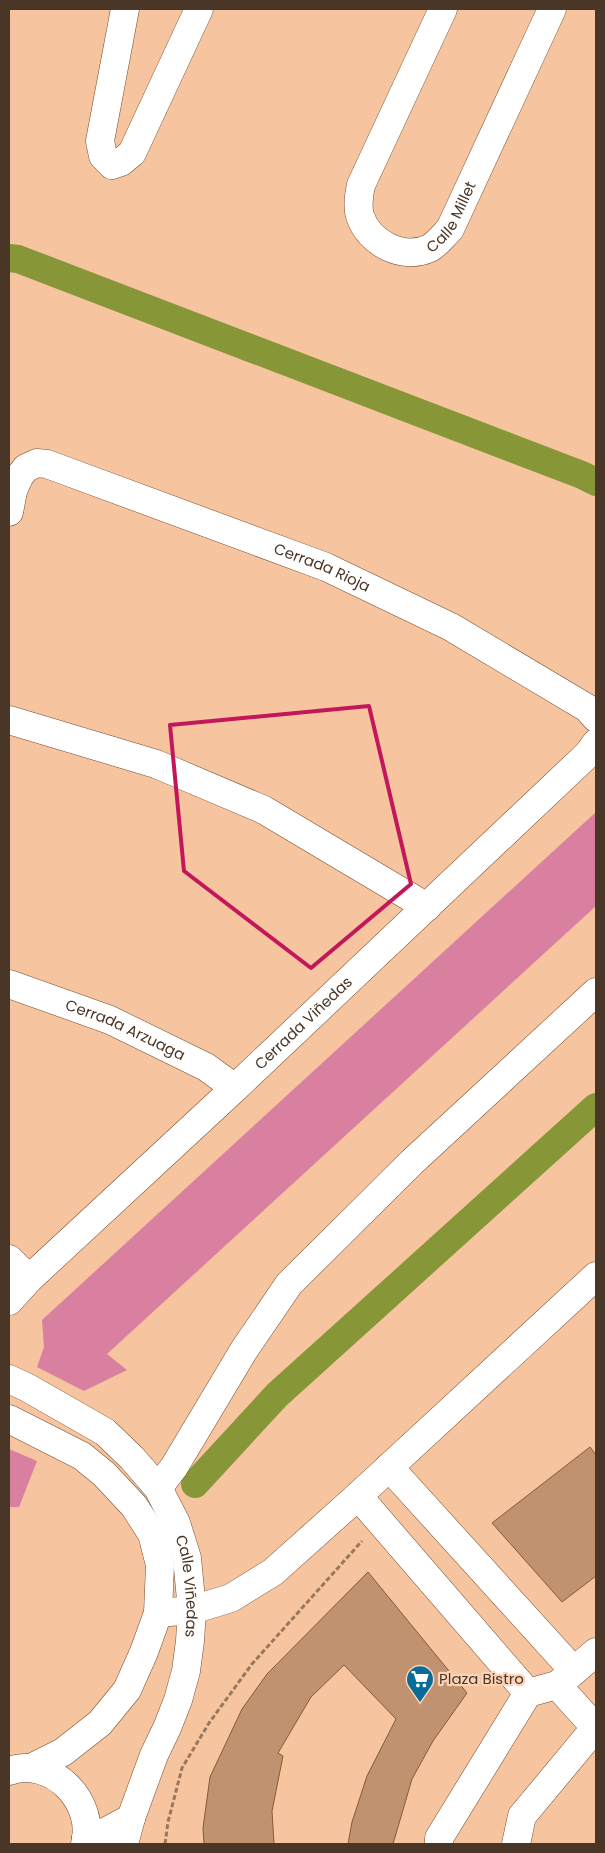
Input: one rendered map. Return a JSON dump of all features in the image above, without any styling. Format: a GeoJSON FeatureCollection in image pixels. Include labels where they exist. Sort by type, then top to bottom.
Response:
{"type":"FeatureCollection","features":[{"type":"Feature","properties":{"kind":"street"},"geometry":{"type":"LineString","coordinates":[[125,9],[100,141],[103,156],[112,165],[122,162],[132,153],[199,9]]}},
{"type":"Feature","properties":{"kind":"street","name":"Calle Millet"},"geometry":{"type":"LineString","coordinates":[[443,9],[360,185],[359,214],[365,228],[376,240],[396,251],[417,252],[428,248],[438,242],[450,229],[552,9]]}},
{"type":"Feature","properties":{"kind":"street","name":"Cerrada Rioja"},"geometry":{"type":"LineString","coordinates":[[9,512],[13,491],[19,477],[26,468],[37,463],[47,464],[326,566],[451,627],[587,708],[596,718]]}},
{"type":"Feature","properties":{"kind":"street"},"geometry":{"type":"LineString","coordinates":[[9,720],[156,764],[264,810],[427,907]]}},
{"type":"Feature","properties":{"kind":"street","name":"Cerrada Viñedas"},"geometry":{"type":"LineString","coordinates":[[9,1301],[29,1279],[235,1088],[588,754],[596,743]]}},
{"type":"Feature","properties":{"kind":"street","name":"Cerrada Arzuaga"},"geometry":{"type":"LineString","coordinates":[[9,984],[110,1020],[206,1067],[235,1088]]}},
{"type":"Feature","properties":{"kind":"street"},"geometry":{"type":"LineString","coordinates":[[158,1488],[174,1467],[244,1350],[289,1284],[412,1162],[596,992]]}},
{"type":"Feature","properties":{"kind":"street"},"geometry":{"type":"LineString","coordinates":[[9,1258],[29,1279]]}},
{"type":"Feature","properties":{"kind":"street"},"geometry":{"type":"LineString","coordinates":[[158,1613],[192,1610],[231,1598],[273,1572],[596,1276]]}},
{"type":"Feature","properties":{"kind":"street","name":"Calle Viñedas"},"geometry":{"type":"LineString","coordinates":[[9,1379],[105,1432],[132,1458],[158,1488],[176,1523],[187,1558],[192,1610],[186,1671],[178,1700],[154,1755],[131,1818],[124,1844]]}},
{"type":"Feature","properties":{"kind":"street","name":"Calle Viñedas"},"geometry":{"type":"LineString","coordinates":[[9,1419],[82,1456],[104,1474],[128,1500],[152,1534],[160,1565],[158,1613],[144,1652],[127,1690],[100,1724],[63,1752],[20,1770]]}},
{"type":"Feature","properties":{"kind":"street"},"geometry":{"type":"LineString","coordinates":[[82,1456],[105,1432]]}},
{"type":"Feature","properties":{"kind":"street"},"geometry":{"type":"LineString","coordinates":[[389,1467],[566,1678],[596,1727],[522,1816],[516,1844]]}},
{"type":"Feature","properties":{"kind":"street"},"geometry":{"type":"LineString","coordinates":[[358,1496],[528,1693]]}},
{"type":"Feature","properties":{"kind":"street"},"geometry":{"type":"LineString","coordinates":[[439,1844],[439,1838],[528,1693],[566,1678],[596,1652]]}},
{"type":"Feature","properties":{"kind":"street"},"geometry":{"type":"LineString","coordinates":[[20,1770],[50,1774],[67,1784],[79,1800],[86,1818],[86,1841],[131,1818]]}},
{"type":"Feature","properties":{"kind":"path"},"geometry":{"type":"LineString","coordinates":[[165,1844],[168,1822],[182,1768],[208,1723],[252,1664],[379,1522]]}},
{"type":"Feature","properties":{"kind":"highlighted area"},"geometry":{"type":"Polygon","coordinates":[[[369,706],[411,884],[311,968],[184,871],[170,725],[369,706]]]}},
{"type":"Feature","properties":{"kind":"shaded area"},"geometry":{"type":"Polygon","coordinates":[[[596,812],[596,906],[107,1354],[127,1370],[84,1391],[37,1367],[44,1347],[42,1320],[596,812]]]}},
{"type":"Feature","properties":{"kind":"shaded area"},"geometry":{"type":"Polygon","coordinates":[[[9,1449],[37,1461],[19,1507],[9,1507],[9,1449]]]}},
{"type":"Feature","properties":{"kind":"building"},"geometry":{"type":"Polygon","coordinates":[[[590,1447],[596,1455],[596,1576],[562,1602],[492,1523],[590,1447]]]}},
{"type":"Feature","properties":{"kind":"building","name":"Plaza Bistro"},"geometry":{"type":"Polygon","coordinates":[[[368,1572],[467,1693],[433,1741],[412,1779],[393,1844],[348,1844],[352,1822],[367,1776],[396,1719],[344,1665],[311,1697],[278,1753],[283,1756],[272,1811],[274,1844],[204,1844],[203,1828],[210,1777],[242,1709],[267,1674],[368,1572]]]}},
{"type":"Feature","properties":{"kind":"waterway"},"geometry":{"type":"LineString","coordinates":[[9,258],[18,259],[596,482]]}},
{"type":"Feature","properties":{"kind":"waterway"},"geometry":{"type":"LineString","coordinates":[[195,1484],[277,1395],[596,1107]]}},
{"type":"Feature","properties":{"kind":"place","name":"Plaza Bistro"},"geometry":{"type":"Point","coordinates":[420,1703]}}]}
